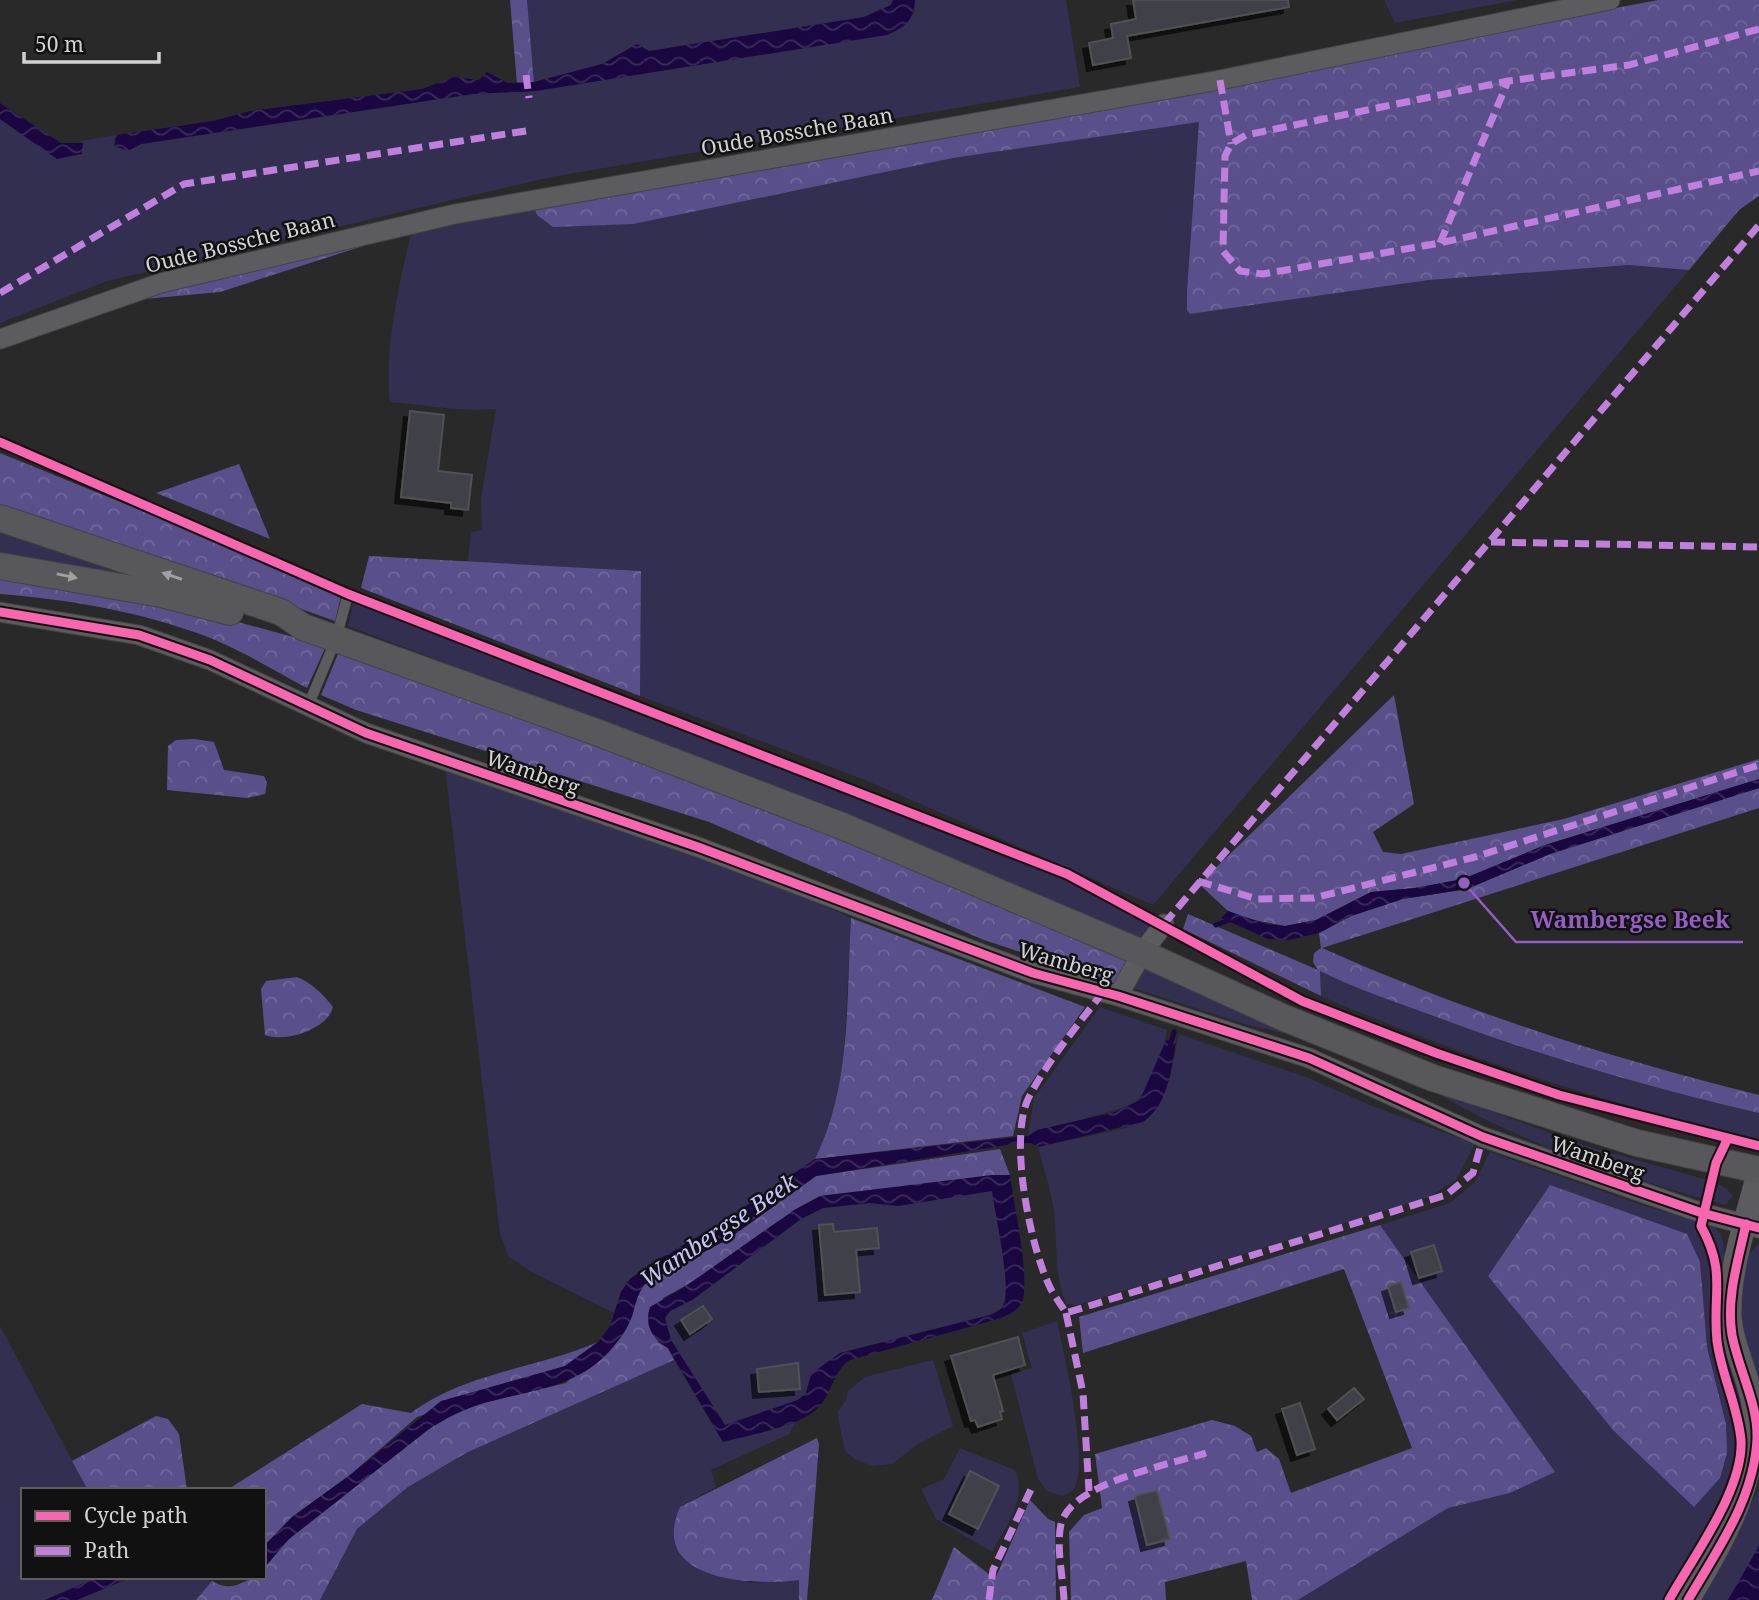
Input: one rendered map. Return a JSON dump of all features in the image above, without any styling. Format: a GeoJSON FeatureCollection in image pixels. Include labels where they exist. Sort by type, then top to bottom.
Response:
{"type":"FeatureCollection","features":[{"type":"Feature","properties":{"kind":"main road","name":"Wamberg"},"geometry":{"type":"LineString","coordinates":[[0,518],[281,612],[303,626],[336,639],[596,732],[829,821],[1142,953],[1282,1017],[1433,1078],[1637,1143],[1759,1170]]}},
{"type":"Feature","properties":{"kind":"main road","name":"Wamberg"},"geometry":{"type":"LineString","coordinates":[[0,566],[161,594],[277,624],[303,626]]}},
{"type":"Feature","properties":{"kind":"street","name":"Oude Bossche Baan"},"geometry":{"type":"LineString","coordinates":[[0,339],[161,283],[455,214],[1220,80],[1610,0]]}},
{"type":"Feature","properties":{"kind":"street","name":"Wamberg"},"geometry":{"type":"LineString","coordinates":[[0,612],[139,635],[210,660],[366,733],[698,847],[1033,973],[1118,996],[1310,1058],[1483,1137],[1702,1213],[1752,1226]]}},
{"type":"Feature","properties":{"kind":"street"},"geometry":{"type":"LineString","coordinates":[[1142,953],[1164,924]]}},
{"type":"Feature","properties":{"kind":"street","name":"Wamberg"},"geometry":{"type":"LineString","coordinates":[[1118,996],[1142,953]]}},
{"type":"Feature","properties":{"kind":"street","name":"Wamberg"},"geometry":{"type":"LineString","coordinates":[[1688,1600],[1742,1507],[1752,1474],[1757,1438],[1752,1401],[1732,1336],[1730,1314],[1732,1287],[1752,1226],[1759,1170]]}},
{"type":"Feature","properties":{"kind":"lane"},"geometry":{"type":"LineString","coordinates":[[308,706],[336,639],[348,594]]}},
{"type":"Feature","properties":{"kind":"shaded area"},"geometry":{"type":"Polygon","coordinates":[[[527,0],[893,0],[891,5],[864,17],[649,51],[637,44],[602,64],[534,82],[527,0]]]}},
{"type":"Feature","properties":{"kind":"shaded area"},"geometry":{"type":"Polygon","coordinates":[[[915,0],[1066,0],[1080,87],[551,177],[107,281],[0,323],[0,119],[57,159],[83,143],[80,141],[117,135],[114,140],[128,151],[141,144],[473,94],[536,91],[914,14],[915,0]]]}},
{"type":"Feature","properties":{"kind":"shaded area"},"geometry":{"type":"Polygon","coordinates":[[[1384,0],[1517,0],[1395,23],[1384,0]]]}},
{"type":"Feature","properties":{"kind":"shaded area"},"geometry":{"type":"Polygon","coordinates":[[[1200,121],[1187,290],[1190,314],[1429,280],[1629,265],[1689,270],[1153,905],[863,779],[640,696],[641,571],[468,562],[471,532],[482,530],[481,498],[496,409],[457,409],[390,402],[388,384],[391,340],[412,231],[532,203],[725,205],[953,158],[1200,121]]]}},
{"type":"Feature","properties":{"kind":"shaded area"},"geometry":{"type":"Polygon","coordinates":[[[0,524],[164,579],[162,589],[0,561],[0,524]]]}},
{"type":"Feature","properties":{"kind":"shaded area"},"geometry":{"type":"Polygon","coordinates":[[[354,601],[974,838],[1142,914],[1148,922],[1149,933],[1140,938],[833,810],[348,626],[354,601]]]}},
{"type":"Feature","properties":{"kind":"shaded area"},"geometry":{"type":"Polygon","coordinates":[[[445,767],[772,881],[851,918],[843,1075],[831,1127],[815,1159],[718,1225],[652,1263],[630,1279],[621,1292],[614,1313],[532,1272],[508,1256],[500,1234],[445,767]]]}},
{"type":"Feature","properties":{"kind":"shaded area"},"geometry":{"type":"Polygon","coordinates":[[[1144,969],[1304,1038],[1248,1025],[1133,988],[1144,969]]]}},
{"type":"Feature","properties":{"kind":"shaded area"},"geometry":{"type":"Polygon","coordinates":[[[1320,970],[1393,1001],[1517,1046],[1637,1082],[1759,1113],[1759,1139],[1591,1095],[1428,1039],[1321,996],[1320,970]]]}},
{"type":"Feature","properties":{"kind":"shaded area"},"geometry":{"type":"Polygon","coordinates":[[[1100,1007],[1167,1030],[1160,1061],[1145,1091],[1131,1105],[1028,1136],[1034,1098],[1100,1007]]]}},
{"type":"Feature","properties":{"kind":"shaded area"},"geometry":{"type":"Polygon","coordinates":[[[1179,1034],[1306,1077],[1370,1105],[1475,1144],[1456,1180],[1429,1197],[1077,1305],[1066,1304],[1058,1273],[1053,1204],[1038,1147],[1127,1128],[1169,1082],[1179,1034]]]}},
{"type":"Feature","properties":{"kind":"shaded area"},"geometry":{"type":"Polygon","coordinates":[[[1434,1091],[1586,1146],[1712,1181],[1727,1189],[1733,1196],[1725,1205],[1576,1158],[1503,1128],[1434,1091]]]}},
{"type":"Feature","properties":{"kind":"shaded area"},"geometry":{"type":"Polygon","coordinates":[[[1490,1152],[1714,1227],[1720,1234],[1724,1260],[1720,1298],[1745,1412],[1747,1437],[1738,1486],[1717,1533],[1681,1600],[1298,1600],[1448,1508],[1510,1493],[1554,1472],[1380,1225],[1450,1203],[1475,1182],[1490,1152]],[[1550,1185],[1488,1276],[1726,1424],[1707,1347],[1700,1262],[1550,1185]]]}},
{"type":"Feature","properties":{"kind":"shaded area"},"geometry":{"type":"Polygon","coordinates":[[[992,1190],[1006,1289],[1005,1300],[1000,1309],[990,1315],[840,1353],[811,1374],[806,1393],[798,1400],[725,1425],[671,1340],[665,1318],[670,1311],[692,1300],[801,1219],[823,1208],[870,1203],[898,1206],[992,1190]]]}},
{"type":"Feature","properties":{"kind":"shaded area"},"geometry":{"type":"Polygon","coordinates":[[[1759,1244],[1759,1406],[1742,1352],[1739,1263],[1759,1244]]]}},
{"type":"Feature","properties":{"kind":"shaded area"},"geometry":{"type":"Polygon","coordinates":[[[1057,1321],[1070,1382],[1079,1460],[1077,1479],[1072,1491],[1063,1496],[1047,1491],[1038,1479],[1011,1374],[1032,1368],[1022,1333],[1057,1321]]]}},
{"type":"Feature","properties":{"kind":"shaded area"},"geometry":{"type":"Polygon","coordinates":[[[0,1326],[87,1488],[21,1488],[21,1579],[93,1579],[45,1600],[0,1600],[0,1326]]]}},
{"type":"Feature","properties":{"kind":"shaded area"},"geometry":{"type":"Polygon","coordinates":[[[674,1360],[723,1442],[797,1420],[789,1434],[711,1470],[716,1487],[680,1507],[702,1571],[751,1583],[799,1580],[799,1600],[320,1600],[357,1529],[408,1487],[466,1453],[674,1360]]]}},
{"type":"Feature","properties":{"kind":"shaded area"},"geometry":{"type":"Polygon","coordinates":[[[933,1360],[953,1426],[918,1444],[892,1464],[872,1466],[856,1460],[845,1451],[837,1413],[847,1399],[848,1391],[865,1377],[933,1360]]]}},
{"type":"Feature","properties":{"kind":"shaded area"},"geometry":{"type":"Polygon","coordinates":[[[960,1448],[1015,1470],[1019,1492],[1017,1502],[992,1552],[936,1519],[921,1489],[944,1479],[960,1448]]]}},
{"type":"Feature","properties":{"kind":"shaded area"},"geometry":{"type":"Polygon","coordinates":[[[1759,1489],[1759,1546],[1728,1600],[1700,1600],[1759,1489]]]}},
{"type":"Feature","properties":{"kind":"shaded area"},"geometry":{"type":"Polygon","coordinates":[[[127,1579],[212,1581],[196,1600],[77,1600],[127,1579]]]}},
{"type":"Feature","properties":{"kind":"green space"},"geometry":{"type":"Polygon","coordinates":[[[510,0],[527,0],[534,82],[517,84],[510,0]]]}},
{"type":"Feature","properties":{"kind":"green space"},"geometry":{"type":"Polygon","coordinates":[[[1658,0],[1759,0],[1759,196],[1739,210],[1689,270],[1629,265],[1429,280],[1190,314],[1187,310],[1187,290],[1199,122],[953,158],[633,224],[553,227],[537,215],[532,203],[1201,86],[1658,0]]]}},
{"type":"Feature","properties":{"kind":"green space"},"geometry":{"type":"Polygon","coordinates":[[[394,236],[220,292],[134,300],[257,265],[394,236]]]}},
{"type":"Feature","properties":{"kind":"green space"},"geometry":{"type":"Polygon","coordinates":[[[0,453],[337,590],[341,596],[335,621],[41,517],[0,507],[0,453]]]}},
{"type":"Feature","properties":{"kind":"green space"},"geometry":{"type":"Polygon","coordinates":[[[239,464],[270,539],[156,493],[239,464]]]}},
{"type":"Feature","properties":{"kind":"green space"},"geometry":{"type":"Polygon","coordinates":[[[369,556],[641,571],[640,696],[361,588],[369,556]]]}},
{"type":"Feature","properties":{"kind":"green space"},"geometry":{"type":"Polygon","coordinates":[[[0,571],[132,593],[326,646],[307,688],[206,636],[168,624],[97,606],[0,594],[0,571]]]}},
{"type":"Feature","properties":{"kind":"green space"},"geometry":{"type":"Polygon","coordinates":[[[340,649],[858,841],[1127,961],[1114,983],[984,940],[709,822],[356,710],[321,695],[340,649]]]}},
{"type":"Feature","properties":{"kind":"green space"},"geometry":{"type":"Polygon","coordinates":[[[1394,695],[1414,804],[1373,832],[1383,852],[1401,854],[1564,819],[1759,759],[1759,779],[1545,845],[1463,879],[1415,888],[1371,892],[1316,920],[1285,926],[1249,919],[1228,911],[1199,884],[1394,695]]]}},
{"type":"Feature","properties":{"kind":"green space"},"geometry":{"type":"Polygon","coordinates":[[[176,740],[214,742],[224,770],[264,776],[267,783],[265,794],[247,798],[167,790],[168,746],[176,740]]]}},
{"type":"Feature","properties":{"kind":"green space"},"geometry":{"type":"Polygon","coordinates":[[[1759,788],[1759,808],[1322,948],[1429,992],[1538,1031],[1592,1049],[1759,1095],[1759,1113],[1558,1059],[1379,996],[1320,971],[1321,996],[1183,929],[1188,914],[1318,970],[1313,962],[1314,953],[1321,948],[1319,933],[1351,916],[1403,899],[1467,889],[1550,854],[1759,788]]]}},
{"type":"Feature","properties":{"kind":"green space"},"geometry":{"type":"Polygon","coordinates":[[[851,918],[1085,1007],[1022,1096],[1013,1136],[815,1159],[836,1102],[841,1072],[851,918]]]}},
{"type":"Feature","properties":{"kind":"green space"},"geometry":{"type":"Polygon","coordinates":[[[297,977],[321,993],[329,1002],[333,1007],[329,1015],[315,1028],[305,1032],[283,1037],[265,1035],[261,989],[266,981],[297,977]]]}},
{"type":"Feature","properties":{"kind":"green space"},"geometry":{"type":"Polygon","coordinates":[[[1000,1149],[1010,1175],[820,1196],[780,1220],[684,1287],[663,1298],[658,1342],[668,1348],[674,1360],[466,1453],[408,1487],[357,1529],[320,1600],[196,1600],[212,1581],[233,1586],[253,1579],[266,1579],[266,1566],[289,1539],[429,1429],[452,1415],[479,1404],[566,1383],[632,1317],[636,1296],[645,1284],[728,1239],[816,1176],[1000,1149]]]}},
{"type":"Feature","properties":{"kind":"green space"},"geometry":{"type":"Polygon","coordinates":[[[1550,1185],[1687,1234],[1700,1262],[1707,1347],[1726,1424],[1727,1453],[1720,1478],[1694,1507],[1613,1430],[1488,1276],[1550,1185]]]}},
{"type":"Feature","properties":{"kind":"green space"},"geometry":{"type":"Polygon","coordinates":[[[1380,1225],[1555,1472],[1510,1493],[1448,1508],[1298,1600],[1252,1600],[1246,1561],[1165,1582],[1166,1600],[1071,1600],[1069,1532],[1084,1515],[1102,1508],[1095,1454],[1212,1420],[1235,1426],[1251,1436],[1257,1452],[1266,1448],[1279,1459],[1291,1493],[1412,1448],[1344,1269],[1083,1353],[1079,1317],[1380,1225]]]}},
{"type":"Feature","properties":{"kind":"green space"},"geometry":{"type":"Polygon","coordinates":[[[598,1342],[565,1366],[417,1417],[350,1475],[292,1517],[266,1544],[266,1488],[230,1488],[362,1404],[411,1413],[455,1388],[598,1342]]]}},
{"type":"Feature","properties":{"kind":"green space"},"geometry":{"type":"Polygon","coordinates":[[[156,1416],[168,1419],[179,1434],[187,1488],[87,1488],[72,1461],[156,1416]]]}},
{"type":"Feature","properties":{"kind":"green space"},"geometry":{"type":"Polygon","coordinates":[[[817,1438],[819,1444],[807,1600],[799,1600],[799,1580],[757,1582],[710,1574],[691,1565],[678,1551],[674,1532],[680,1507],[817,1438]]]}},
{"type":"Feature","properties":{"kind":"green space"},"geometry":{"type":"Polygon","coordinates":[[[1030,1500],[1048,1519],[1055,1522],[1056,1600],[932,1600],[954,1547],[995,1579],[1030,1500]]]}},
{"type":"Feature","properties":{"kind":"water"},"geometry":{"type":"Polygon","coordinates":[[[893,0],[915,0],[913,13],[907,22],[887,35],[536,91],[473,94],[141,144],[128,151],[114,146],[117,135],[213,121],[251,111],[422,89],[454,77],[479,80],[487,72],[508,83],[534,82],[602,64],[637,44],[649,51],[864,17],[891,5],[893,0]]]}},
{"type":"Feature","properties":{"kind":"water"},"geometry":{"type":"Polygon","coordinates":[[[0,103],[61,143],[83,143],[82,154],[57,159],[0,119],[0,103]]]}},
{"type":"Feature","properties":{"kind":"water"},"geometry":{"type":"Polygon","coordinates":[[[1759,779],[1759,788],[1550,854],[1467,889],[1403,899],[1351,916],[1319,933],[1289,940],[1268,939],[1221,918],[1228,911],[1266,924],[1285,926],[1316,920],[1371,892],[1415,888],[1463,879],[1545,845],[1759,779]]]}},
{"type":"Feature","properties":{"kind":"water"},"geometry":{"type":"Polygon","coordinates":[[[1166,1040],[1176,1041],[1164,1096],[1143,1122],[1038,1147],[1031,1143],[1013,1144],[816,1176],[728,1239],[645,1284],[624,1333],[593,1366],[546,1388],[471,1407],[429,1429],[289,1539],[266,1566],[266,1544],[292,1517],[350,1475],[441,1401],[565,1366],[598,1342],[610,1326],[621,1292],[630,1279],[652,1263],[718,1225],[815,1159],[1028,1136],[1037,1130],[1115,1112],[1140,1100],[1166,1040]]]}},
{"type":"Feature","properties":{"kind":"water"},"geometry":{"type":"Polygon","coordinates":[[[1010,1175],[1023,1262],[1024,1294],[1021,1304],[998,1319],[850,1360],[839,1371],[822,1403],[809,1415],[773,1430],[723,1442],[668,1348],[651,1331],[648,1320],[650,1307],[686,1286],[794,1210],[820,1196],[1010,1175]],[[992,1191],[898,1206],[870,1203],[823,1208],[801,1219],[692,1300],[670,1311],[665,1318],[671,1340],[725,1425],[798,1400],[806,1393],[811,1374],[840,1353],[990,1315],[1002,1308],[1005,1300],[1005,1276],[992,1191]]]}},
{"type":"Feature","properties":{"kind":"water"},"geometry":{"type":"Polygon","coordinates":[[[1759,1546],[1759,1600],[1728,1600],[1759,1546]]]}},
{"type":"Feature","properties":{"kind":"water"},"geometry":{"type":"Polygon","coordinates":[[[93,1579],[127,1579],[77,1600],[45,1600],[93,1579]]]}},
{"type":"Feature","properties":{"kind":"building"},"geometry":{"type":"Polygon","coordinates":[[[1133,0],[1288,0],[1289,7],[1127,36],[1131,58],[1093,65],[1089,43],[1113,38],[1111,24],[1136,19],[1133,0]]]}},
{"type":"Feature","properties":{"kind":"building"},"geometry":{"type":"Polygon","coordinates":[[[410,411],[444,415],[438,471],[472,475],[468,510],[451,508],[451,503],[401,497],[410,411]]]}},
{"type":"Feature","properties":{"kind":"building"},"geometry":{"type":"Polygon","coordinates":[[[833,1224],[834,1232],[877,1228],[879,1248],[856,1250],[860,1292],[825,1295],[819,1225],[833,1224]]]}},
{"type":"Feature","properties":{"kind":"building"},"geometry":{"type":"Polygon","coordinates":[[[1434,1245],[1442,1271],[1419,1278],[1411,1252],[1434,1245]]]}},
{"type":"Feature","properties":{"kind":"building"},"geometry":{"type":"Polygon","coordinates":[[[1401,1282],[1409,1308],[1396,1312],[1388,1286],[1401,1282]]]}},
{"type":"Feature","properties":{"kind":"building"},"geometry":{"type":"Polygon","coordinates":[[[703,1306],[712,1319],[690,1334],[681,1320],[703,1306]]]}},
{"type":"Feature","properties":{"kind":"building"},"geometry":{"type":"Polygon","coordinates":[[[1018,1337],[1025,1365],[993,1375],[1003,1411],[1000,1412],[1002,1419],[978,1427],[975,1420],[971,1421],[951,1356],[1018,1337]]]}},
{"type":"Feature","properties":{"kind":"building"},"geometry":{"type":"Polygon","coordinates":[[[798,1363],[800,1389],[759,1392],[757,1369],[798,1363]]]}},
{"type":"Feature","properties":{"kind":"building"},"geometry":{"type":"Polygon","coordinates":[[[1354,1388],[1364,1399],[1337,1420],[1328,1409],[1354,1388]]]}},
{"type":"Feature","properties":{"kind":"building"},"geometry":{"type":"Polygon","coordinates":[[[1300,1403],[1315,1449],[1297,1455],[1282,1409],[1300,1403]]]}},
{"type":"Feature","properties":{"kind":"building"},"geometry":{"type":"Polygon","coordinates":[[[970,1471],[999,1486],[978,1529],[949,1514],[970,1471]]]}},
{"type":"Feature","properties":{"kind":"building"},"geometry":{"type":"Polygon","coordinates":[[[1157,1490],[1170,1539],[1147,1545],[1135,1496],[1157,1490]]]}},
{"type":"Feature","properties":{"kind":"waterway","name":"Wambergse Beek"},"geometry":{"type":"LineString","coordinates":[[1216,925],[1229,920]]}},
{"type":"Feature","properties":{"kind":"waterway","name":"Wambergse Beek"},"geometry":{"type":"LineString","coordinates":[[1170,1046],[1174,1032]]}},
{"type":"Feature","properties":{"kind":"marked path"},"geometry":{"type":"LineString","coordinates":[[1759,29],[1629,65],[1508,81],[1246,135],[1231,144],[1225,156],[1223,251],[1240,271],[1263,274],[1440,243],[1759,171]]}},
{"type":"Feature","properties":{"kind":"marked path"},"geometry":{"type":"LineString","coordinates":[[526,75],[529,98]]}},
{"type":"Feature","properties":{"kind":"marked path"},"geometry":{"type":"LineString","coordinates":[[1220,80],[1231,144]]}},
{"type":"Feature","properties":{"kind":"marked path"},"geometry":{"type":"LineString","coordinates":[[1440,243],[1508,81]]}},
{"type":"Feature","properties":{"kind":"marked path"},"geometry":{"type":"LineString","coordinates":[[0,293],[184,184],[532,130]]}},
{"type":"Feature","properties":{"kind":"marked path"},"geometry":{"type":"LineString","coordinates":[[1164,924],[1759,225]]}},
{"type":"Feature","properties":{"kind":"marked path"},"geometry":{"type":"LineString","coordinates":[[1491,542],[1759,547]]}},
{"type":"Feature","properties":{"kind":"marked path"},"geometry":{"type":"LineString","coordinates":[[1198,881],[1257,899],[1314,898],[1475,857],[1759,765]]}},
{"type":"Feature","properties":{"kind":"marked path"},"geometry":{"type":"LineString","coordinates":[[1103,992],[1045,1070],[1029,1097],[1023,1115],[1021,1164],[1029,1218],[1042,1267],[1051,1289],[1066,1313],[1446,1195],[1473,1173],[1483,1137]]}},
{"type":"Feature","properties":{"kind":"marked path"},"geometry":{"type":"LineString","coordinates":[[1066,1313],[1083,1393],[1089,1491]]}},
{"type":"Feature","properties":{"kind":"marked path"},"geometry":{"type":"LineString","coordinates":[[1064,1600],[1059,1552],[1060,1533],[1061,1524],[1069,1510],[1083,1497],[1101,1487],[1146,1470],[1206,1453]]}},
{"type":"Feature","properties":{"kind":"marked path"},"geometry":{"type":"LineString","coordinates":[[989,1600],[993,1570],[1033,1485]]}},
{"type":"Feature","properties":{"kind":"cycle path"},"geometry":{"type":"LineString","coordinates":[[0,442],[348,594],[1067,874],[1302,1001],[1436,1053],[1559,1095],[1759,1146]]}},
{"type":"Feature","properties":{"kind":"cycle path"},"geometry":{"type":"LineString","coordinates":[[0,612],[139,635],[210,660],[366,733],[698,847],[1033,973],[1118,996],[1309,1058],[1483,1137],[1702,1213],[1759,1228]]}},
{"type":"Feature","properties":{"kind":"cycle path"},"geometry":{"type":"LineString","coordinates":[[1669,1600],[1726,1501],[1740,1459],[1739,1427],[1717,1341],[1714,1257],[1701,1226],[1716,1163],[1727,1140]]}},
{"type":"Feature","properties":{"kind":"cycle path"},"geometry":{"type":"LineString","coordinates":[[1688,1600],[1732,1524],[1749,1483],[1754,1461],[1757,1439],[1754,1413],[1735,1348],[1731,1321],[1734,1280],[1746,1224]]}},
{"type":"Feature","properties":{"kind":"place","name":"Wambergse Beek"},"geometry":{"type":"Point","coordinates":[1464,883]}}]}
